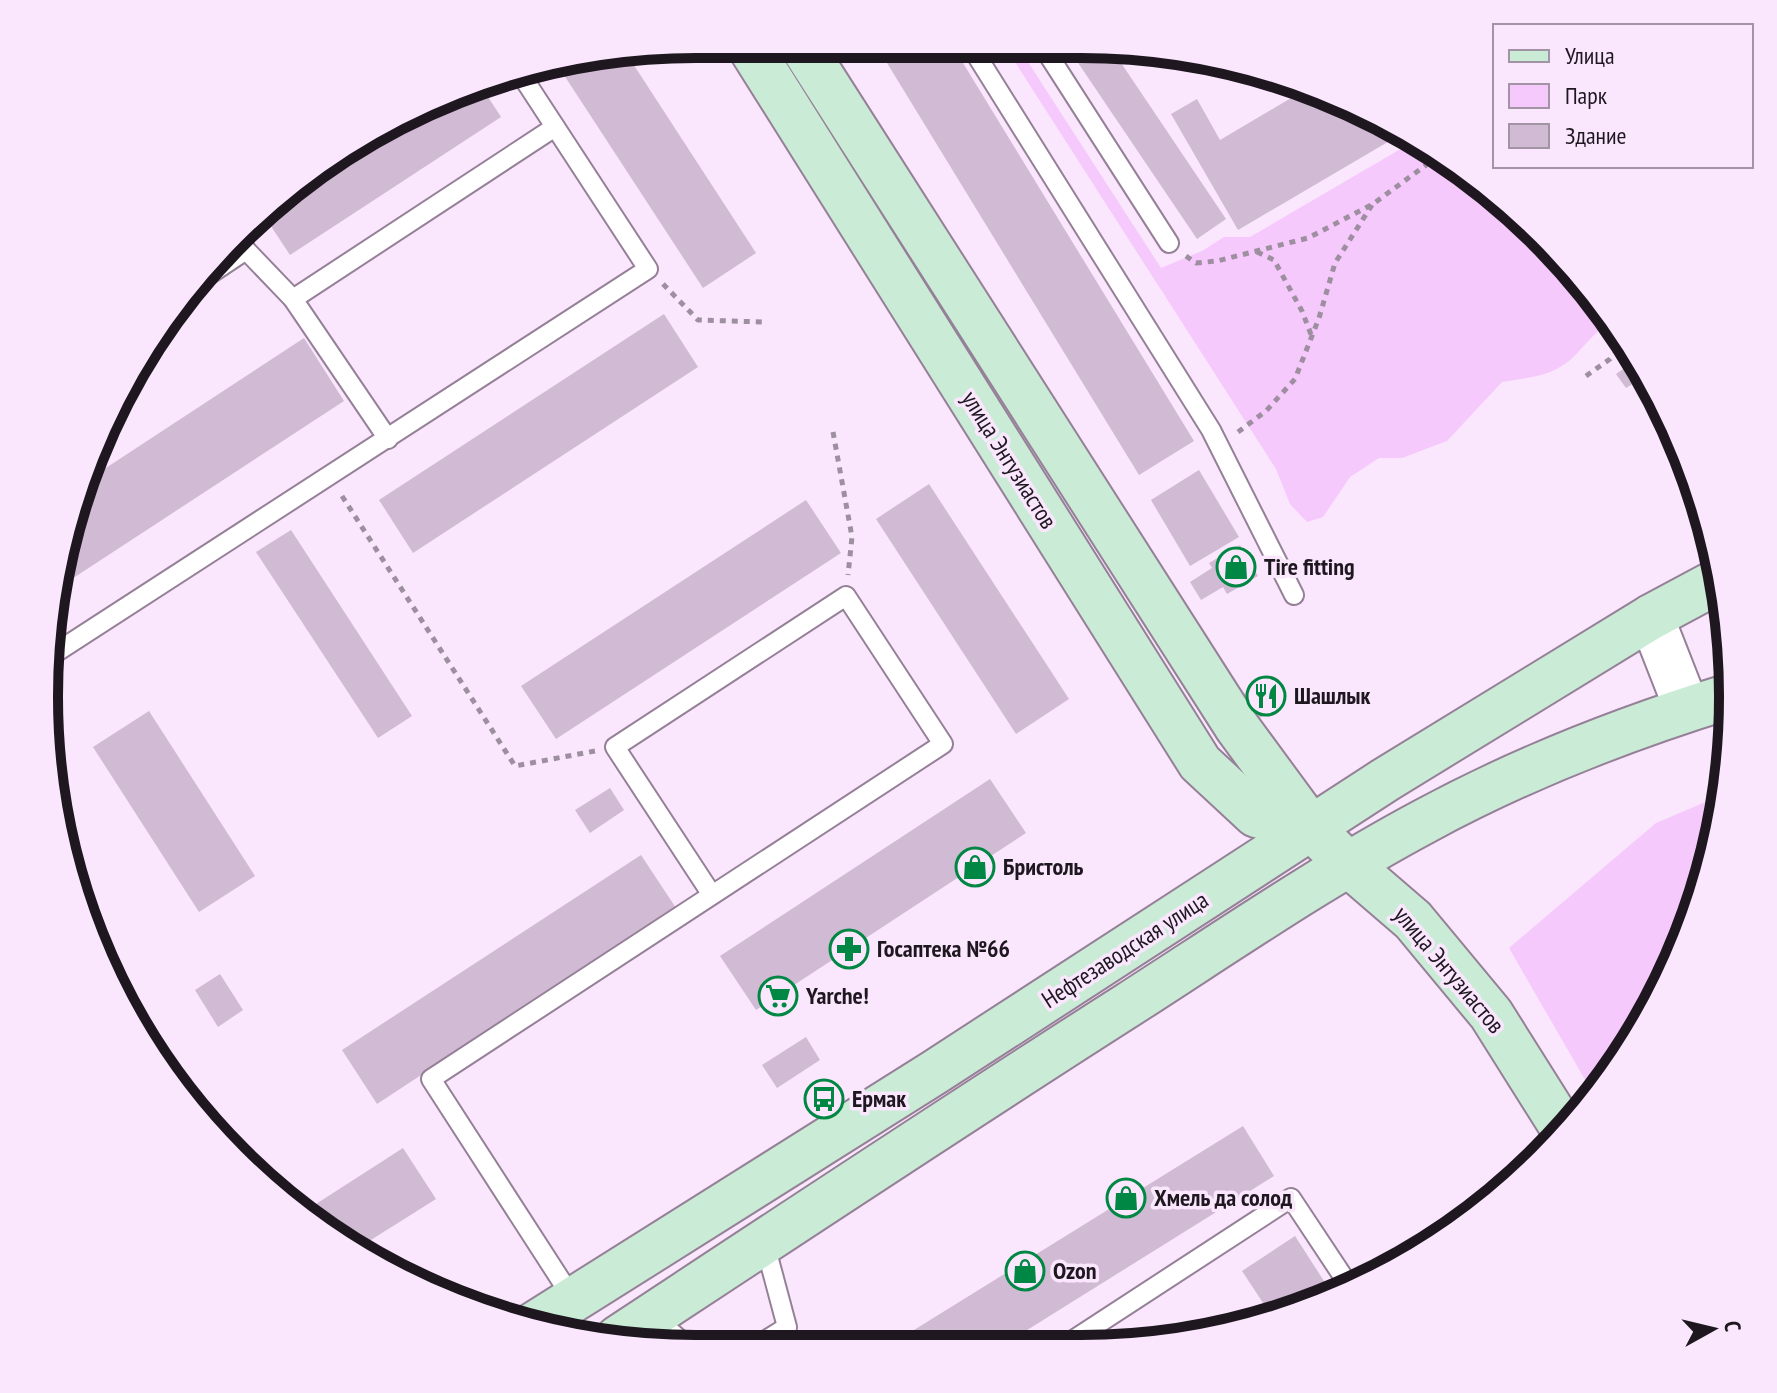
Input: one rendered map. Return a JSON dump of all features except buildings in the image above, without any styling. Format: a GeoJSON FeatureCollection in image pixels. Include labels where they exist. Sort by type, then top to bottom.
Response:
{"type":"FeatureCollection","features":[{"type":"Feature","properties":{"kind":"main road","name":"улица Энтузиастов"},"geometry":{"type":"LineString","coordinates":[[757,58],[1200,763],[1256,815],[1312,829]]}},
{"type":"Feature","properties":{"kind":"main road","name":"улица Энтузиастов"},"geometry":{"type":"LineString","coordinates":[[810,58],[1237,727],[1312,829],[1413,920],[1491,1014],[1558,1120]]}},
{"type":"Feature","properties":{"kind":"main road","name":"Нефтезаводская улица"},"geometry":{"type":"LineString","coordinates":[[546,1317],[922,1081],[1385,780],[1651,617],[1709,586]]}},
{"type":"Feature","properties":{"kind":"main road","name":"Нефтезаводская улица"},"geometry":{"type":"LineString","coordinates":[[650,1330],[764,1241],[1348,864],[1426,820],[1523,772],[1719,699]]}},
{"type":"Feature","properties":{"kind":"street"},"geometry":{"type":"LineString","coordinates":[[1651,617],[1687,709]]}},
{"type":"Feature","properties":{"kind":"lane"},"geometry":{"type":"LineString","coordinates":[[978,58],[1219,445],[1294,595]]}},
{"type":"Feature","properties":{"kind":"lane"},"geometry":{"type":"LineString","coordinates":[[1050,58],[1169,243]]}},
{"type":"Feature","properties":{"kind":"lane"},"geometry":{"type":"LineString","coordinates":[[59,650],[648,269],[526,82]]}},
{"type":"Feature","properties":{"kind":"lane"},"geometry":{"type":"LineString","coordinates":[[293,299],[555,127]]}},
{"type":"Feature","properties":{"kind":"lane"},"geometry":{"type":"LineString","coordinates":[[244,246],[293,299],[388,439]]}},
{"type":"Feature","properties":{"kind":"lane"},"geometry":{"type":"LineString","coordinates":[[573,1299],[431,1079],[943,744],[846,596],[615,747],[712,895]]}},
{"type":"Feature","properties":{"kind":"lane"},"geometry":{"type":"LineString","coordinates":[[1081,1335],[1291,1198],[1344,1278]]}},
{"type":"Feature","properties":{"kind":"lane"},"geometry":{"type":"LineString","coordinates":[[764,1241],[787,1327],[774,1335]]}},
{"type":"Feature","properties":{"kind":"path"},"geometry":{"type":"LineString","coordinates":[[1169,243],[1196,263],[1217,261],[1308,238],[1373,204],[1429,163]]}},
{"type":"Feature","properties":{"kind":"path"},"geometry":{"type":"LineString","coordinates":[[1219,445],[1266,411],[1295,379],[1335,263],[1373,204]]}},
{"type":"Feature","properties":{"kind":"path"},"geometry":{"type":"LineString","coordinates":[[1256,252],[1274,260],[1302,311],[1312,337]]}},
{"type":"Feature","properties":{"kind":"path"},"geometry":{"type":"LineString","coordinates":[[648,269],[698,320],[763,322]]}},
{"type":"Feature","properties":{"kind":"path"},"geometry":{"type":"LineString","coordinates":[[1586,376],[1617,351]]}},
{"type":"Feature","properties":{"kind":"path"},"geometry":{"type":"LineString","coordinates":[[833,432],[852,537],[846,596]]}},
{"type":"Feature","properties":{"kind":"path"},"geometry":{"type":"LineString","coordinates":[[329,477],[515,766],[615,747]]}},
{"type":"Feature","properties":{"kind":"green space"},"geometry":{"type":"Polygon","coordinates":[[[1012,58],[1025,58],[1161,268],[1202,251],[1224,237],[1250,237],[1405,147],[1469,190],[1501,216],[1561,276],[1601,328],[1561,366],[1537,376],[1502,382],[1447,441],[1402,458],[1379,458],[1350,477],[1323,517],[1307,522],[1290,504],[1276,469],[1012,58]]]}},
{"type":"Feature","properties":{"kind":"green space"},"geometry":{"type":"Polygon","coordinates":[[[1639,387],[1653,414],[1650,415],[1636,390],[1639,387]]]}},
{"type":"Feature","properties":{"kind":"green space"},"geometry":{"type":"Polygon","coordinates":[[[1711,800],[1697,862],[1670,941],[1633,1016],[1588,1084],[1509,948],[1656,823],[1711,800]]]}},
{"type":"Feature","properties":{"kind":"place","name":"Tire fitting"},"geometry":{"type":"Point","coordinates":[1236,567]}},
{"type":"Feature","properties":{"kind":"place","name":"Шашлык"},"geometry":{"type":"Point","coordinates":[1266,696]}},
{"type":"Feature","properties":{"kind":"place","name":"Бристоль"},"geometry":{"type":"Point","coordinates":[975,867]}},
{"type":"Feature","properties":{"kind":"place","name":"Госаптека №66"},"geometry":{"type":"Point","coordinates":[849,949]}},
{"type":"Feature","properties":{"kind":"place","name":"Yarche!"},"geometry":{"type":"Point","coordinates":[778,996]}},
{"type":"Feature","properties":{"kind":"place","name":"Ермак"},"geometry":{"type":"Point","coordinates":[824,1099]}},
{"type":"Feature","properties":{"kind":"place","name":"Хмель да солод"},"geometry":{"type":"Point","coordinates":[1126,1198]}},
{"type":"Feature","properties":{"kind":"place","name":"Ozon"},"geometry":{"type":"Point","coordinates":[1025,1271]}}]}
